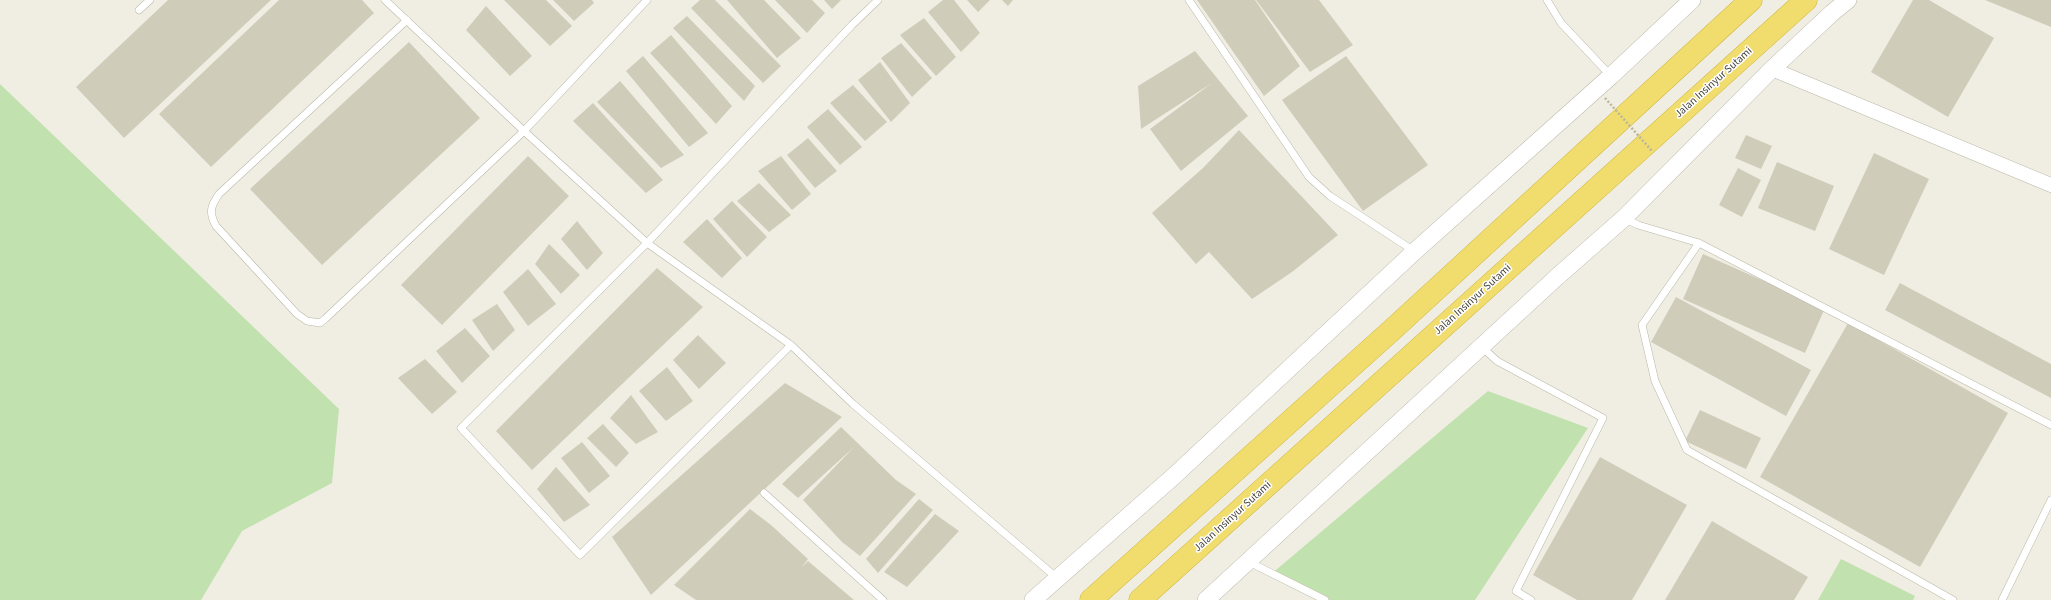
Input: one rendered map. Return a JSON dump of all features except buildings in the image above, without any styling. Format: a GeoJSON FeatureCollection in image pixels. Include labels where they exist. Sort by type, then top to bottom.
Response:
{"type":"FeatureCollection","features":[{"type":"Feature","properties":{"kind":"highway"},"geometry":{"type":"LineString","coordinates":[[1091,600],[1392,330],[1751,0]]}},
{"type":"Feature","properties":{"kind":"highway","name":"Jalan Insinyur Sutami"},"geometry":{"type":"LineString","coordinates":[[1140,600],[1806,0]]}},
{"type":"Feature","properties":{"kind":"street"},"geometry":{"type":"LineString","coordinates":[[1033,600],[1174,476],[1414,252],[1611,76],[1692,0]]}},
{"type":"Feature","properties":{"kind":"street"},"geometry":{"type":"LineString","coordinates":[[1206,600],[1558,276],[1624,218],[1772,69],[1848,0]]}},
{"type":"Feature","properties":{"kind":"street"},"geometry":{"type":"LineString","coordinates":[[1772,69],[2051,185]]}},
{"type":"Feature","properties":{"kind":"lane"},"geometry":{"type":"LineString","coordinates":[[139,10],[150,0]]}},
{"type":"Feature","properties":{"kind":"lane"},"geometry":{"type":"LineString","coordinates":[[385,0],[524,131],[647,243],[791,345],[853,404],[1057,578]]}},
{"type":"Feature","properties":{"kind":"lane"},"geometry":{"type":"LineString","coordinates":[[407,20],[219,194],[211,206],[210,216],[216,226],[297,314],[307,321],[320,323],[325,319],[524,131],[647,0]]}},
{"type":"Feature","properties":{"kind":"lane"},"geometry":{"type":"LineString","coordinates":[[791,345],[580,555],[461,428],[647,243],[852,24],[878,0]]}},
{"type":"Feature","properties":{"kind":"lane"},"geometry":{"type":"LineString","coordinates":[[1189,0],[1309,177],[1330,196],[1414,252]]}},
{"type":"Feature","properties":{"kind":"lane"},"geometry":{"type":"LineString","coordinates":[[1547,0],[1561,23],[1611,76]]}},
{"type":"Feature","properties":{"kind":"lane"},"geometry":{"type":"LineString","coordinates":[[1624,218],[1638,224],[1699,243],[2051,425]]}},
{"type":"Feature","properties":{"kind":"lane"},"geometry":{"type":"LineString","coordinates":[[1699,243],[1642,325],[1655,381],[1687,450],[1953,600]]}},
{"type":"Feature","properties":{"kind":"lane"},"geometry":{"type":"LineString","coordinates":[[1482,346],[1497,361],[1603,418],[1516,591],[1531,600]]}},
{"type":"Feature","properties":{"kind":"lane"},"geometry":{"type":"LineString","coordinates":[[764,493],[883,600]]}},
{"type":"Feature","properties":{"kind":"lane"},"geometry":{"type":"LineString","coordinates":[[2002,600],[2051,500]]}},
{"type":"Feature","properties":{"kind":"lane"},"geometry":{"type":"LineString","coordinates":[[1247,561],[1325,600]]}},
{"type":"Feature","properties":{"kind":"path"},"geometry":{"type":"LineString","coordinates":[[1605,98],[1652,151]]}},
{"type":"Feature","properties":{"kind":"green space"},"geometry":{"type":"Polygon","coordinates":[[[0,84],[339,409],[332,483],[242,531],[201,600],[0,600],[0,84]]]}},
{"type":"Feature","properties":{"kind":"green space"},"geometry":{"type":"Polygon","coordinates":[[[1488,391],[1588,428],[1475,600],[1322,600],[1270,575],[1488,391]]]}},
{"type":"Feature","properties":{"kind":"green space"},"geometry":{"type":"Polygon","coordinates":[[[1841,559],[1915,596],[1913,600],[1818,600],[1841,559]]]}}]}
